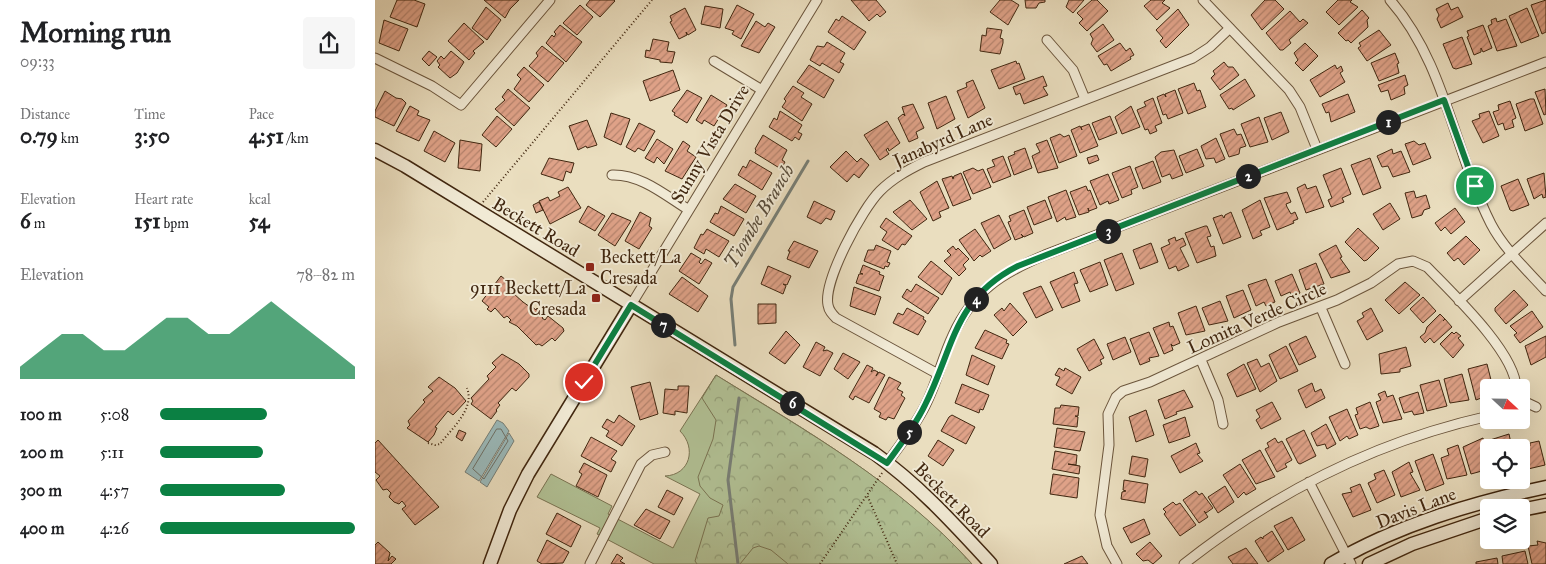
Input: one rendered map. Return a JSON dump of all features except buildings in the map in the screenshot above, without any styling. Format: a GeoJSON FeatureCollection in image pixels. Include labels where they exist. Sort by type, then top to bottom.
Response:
{"type":"FeatureCollection","features":[{"type":"Feature","properties":{"kind":"street"},"geometry":{"type":"LineString","coordinates":[[375,58],[432,86],[461,105],[550,0]]}},
{"type":"Feature","properties":{"kind":"street","name":"Sunny Vista Drive"},"geometry":{"type":"LineString","coordinates":[[631,305],[817,0]]}},
{"type":"Feature","properties":{"kind":"street"},"geometry":{"type":"LineString","coordinates":[[1203,0],[1289,90],[1300,107],[1317,149]]}},
{"type":"Feature","properties":{"kind":"street"},"geometry":{"type":"LineString","coordinates":[[1390,0],[1406,19],[1418,38],[1444,100],[1490,222],[1511,253],[1546,291]]}},
{"type":"Feature","properties":{"kind":"street","name":"Janabyrd Lane"},"geometry":{"type":"LineString","coordinates":[[938,374],[842,322],[830,312],[827,304],[829,293],[854,227],[863,211],[879,192],[911,168],[1193,58],[1209,47],[1230,28]]}},
{"type":"Feature","properties":{"kind":"street"},"geometry":{"type":"LineString","coordinates":[[1047,40],[1073,70],[1085,99]]}},
{"type":"Feature","properties":{"kind":"street"},"geometry":{"type":"LineString","coordinates":[[714,61],[762,90]]}},
{"type":"Feature","properties":{"kind":"street"},"geometry":{"type":"LineString","coordinates":[[887,463],[920,416],[953,335],[967,310],[990,285],[1008,271],[1317,149],[1546,62]]}},
{"type":"Feature","properties":{"kind":"street","name":"Beckett Road"},"geometry":{"type":"LineString","coordinates":[[375,150],[405,166],[887,463],[931,499],[991,564]]}},
{"type":"Feature","properties":{"kind":"street"},"geometry":{"type":"LineString","coordinates":[[612,175],[624,175],[638,179],[689,210]]}},
{"type":"Feature","properties":{"kind":"street"},"geometry":{"type":"LineString","coordinates":[[1459,301],[1546,223]]}},
{"type":"Feature","properties":{"kind":"street","name":"Lomita Verde Circle"},"geometry":{"type":"LineString","coordinates":[[1117,564],[1107,546],[1100,515],[1109,445],[1108,414],[1110,406],[1119,393],[1201,360],[1279,322],[1321,308],[1360,289],[1399,264],[1409,261],[1427,267],[1459,301],[1505,355],[1516,379]]}},
{"type":"Feature","properties":{"kind":"street"},"geometry":{"type":"LineString","coordinates":[[490,564],[510,510],[528,474],[631,305]]}},
{"type":"Feature","properties":{"kind":"street"},"geometry":{"type":"LineString","coordinates":[[1321,308],[1345,364]]}},
{"type":"Feature","properties":{"kind":"street"},"geometry":{"type":"LineString","coordinates":[[1201,360],[1218,400],[1223,424]]}},
{"type":"Feature","properties":{"kind":"street"},"geometry":{"type":"LineString","coordinates":[[1530,404],[1536,407]]}},
{"type":"Feature","properties":{"kind":"street"},"geometry":{"type":"LineString","coordinates":[[1184,564],[1259,509],[1344,464],[1406,439],[1480,418]]}},
{"type":"Feature","properties":{"kind":"street"},"geometry":{"type":"LineString","coordinates":[[590,564],[641,464],[652,455],[665,452]]}},
{"type":"Feature","properties":{"kind":"street"},"geometry":{"type":"LineString","coordinates":[[1309,482],[1349,559]]}},
{"type":"Feature","properties":{"kind":"street","name":"Davis Lane"},"geometry":{"type":"LineString","coordinates":[[1331,564],[1349,559],[1445,513],[1546,487]]}},
{"type":"Feature","properties":{"kind":"street"},"geometry":{"type":"LineString","coordinates":[[1530,508],[1546,505]]}},
{"type":"Feature","properties":{"kind":"street","name":"Davis Lane"},"geometry":{"type":"LineString","coordinates":[[1369,564],[1421,540],[1480,521]]}},
{"type":"Feature","properties":{"kind":"path"},"geometry":{"type":"LineString","coordinates":[[483,202],[652,0]]}},
{"type":"Feature","properties":{"kind":"path"},"geometry":{"type":"LineString","coordinates":[[428,443],[441,444],[467,408],[469,394],[467,388]]}},
{"type":"Feature","properties":{"kind":"path"},"geometry":{"type":"LineString","coordinates":[[820,564],[877,480]]}},
{"type":"Feature","properties":{"kind":"path"},"geometry":{"type":"LineString","coordinates":[[867,494],[897,564]]}},
{"type":"Feature","properties":{"kind":"green space"},"geometry":{"type":"Polygon","coordinates":[[[716,375],[851,460],[914,508],[972,564],[654,564],[597,534],[600,528],[537,497],[551,474],[612,506],[608,514],[673,548],[700,494],[665,476],[680,471],[685,466],[688,460],[688,445],[680,431],[716,375]]]}},
{"type":"Feature","properties":{"kind":"green space"},"geometry":{"type":"Polygon","coordinates":[[[716,375],[851,460],[883,483],[944,535],[972,564],[788,564],[771,550],[759,546],[753,548],[740,564],[697,564],[695,561],[708,518],[719,516],[723,505],[710,498],[700,486],[698,477],[713,439],[716,420],[702,398],[716,375]]]}},
{"type":"Feature","properties":{"kind":"water"},"geometry":{"type":"Polygon","coordinates":[[[497,420],[503,423],[509,431],[479,481],[465,472],[497,420]]]}},
{"type":"Feature","properties":{"kind":"water"},"geometry":{"type":"Polygon","coordinates":[[[509,433],[514,441],[487,487],[480,482],[509,433]]]}},
{"type":"Feature","properties":{"kind":"waterway","name":"Tiombe Branch"},"geometry":{"type":"LineString","coordinates":[[735,345],[731,299],[733,287],[808,161]]}},
{"type":"Feature","properties":{"kind":"waterway","name":"Tiombe Branch"},"geometry":{"type":"LineString","coordinates":[[738,564],[728,480],[739,398]]}},
{"type":"Feature","properties":{"kind":"place","name":"Beckett/La Cresada"},"geometry":{"type":"Point","coordinates":[590,267]}},
{"type":"Feature","properties":{"kind":"place","name":"9111 Beckett/La Cresada"},"geometry":{"type":"Point","coordinates":[596,298]}},
{"type":"Feature","properties":{"kind":"route"},"geometry":{"type":"LineString","coordinates":[[584,382],[631,305],[887,463],[925,406],[959,322],[980,294],[999,277],[1018,266],[1444,100],[1475,186]]}}]}
